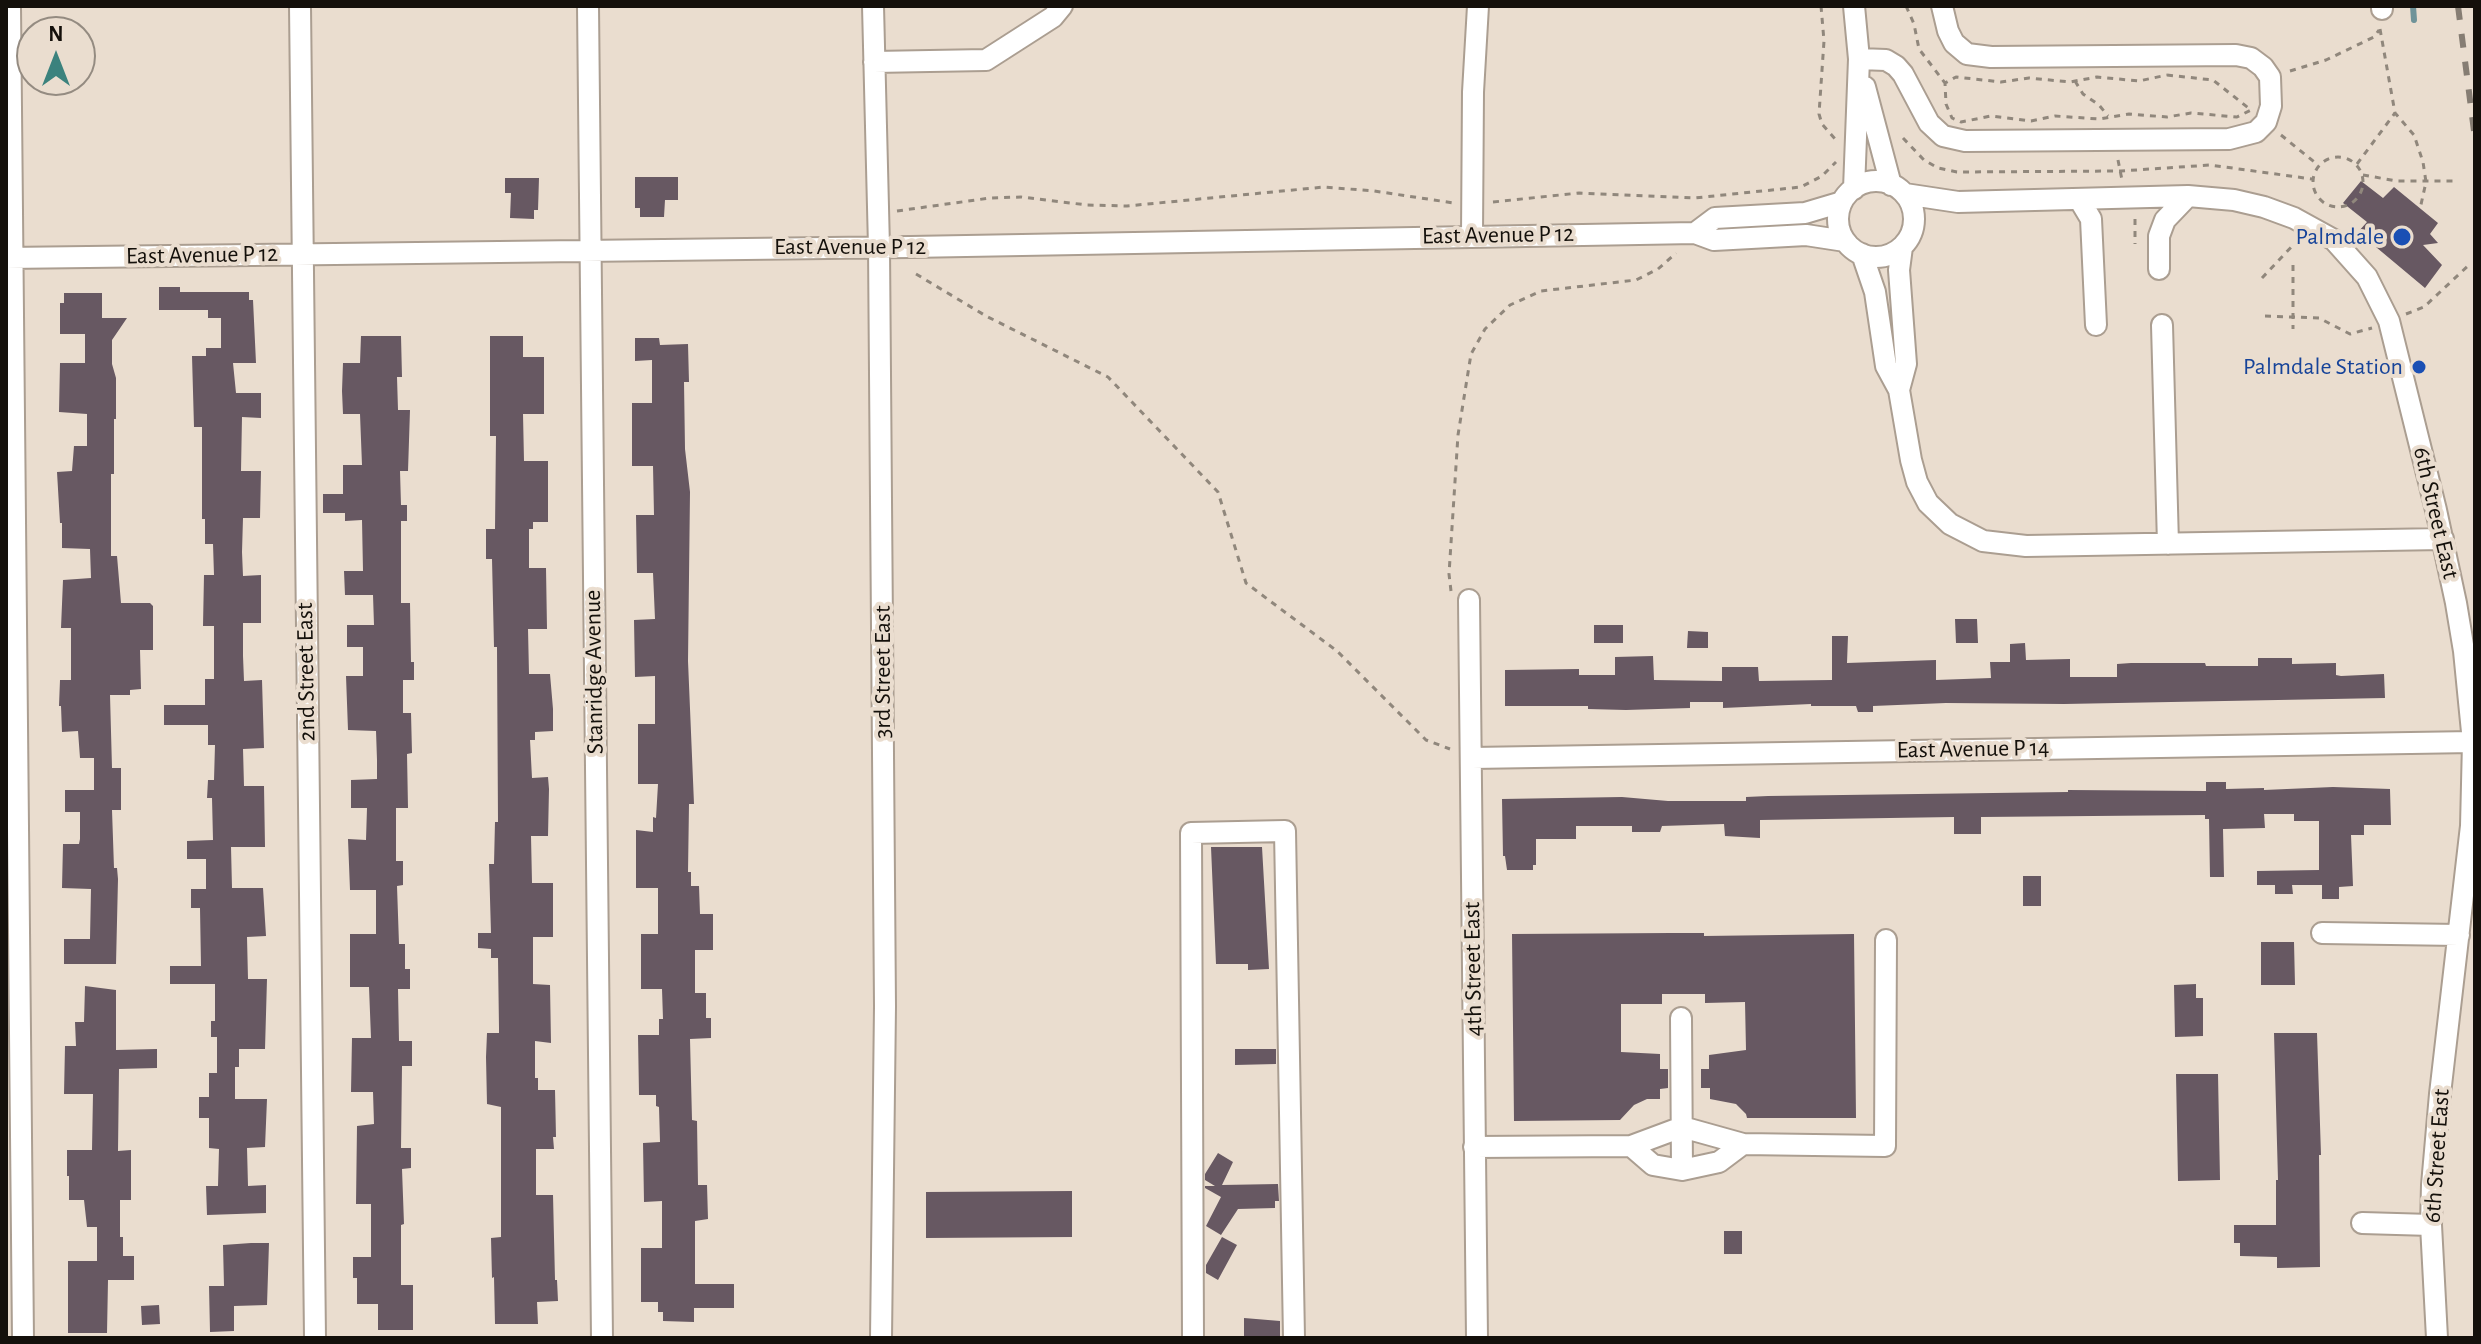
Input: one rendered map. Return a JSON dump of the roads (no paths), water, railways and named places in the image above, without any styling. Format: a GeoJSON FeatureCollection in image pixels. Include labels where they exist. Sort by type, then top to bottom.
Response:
{"type":"FeatureCollection","features":[{"type":"Feature","properties":{"kind":"street"},"geometry":{"type":"LineString","coordinates":[[10,6],[10,258],[23,1338]]}},
{"type":"Feature","properties":{"kind":"street","name":"2nd Street East"},"geometry":{"type":"LineString","coordinates":[[300,6],[315,1338]]}},
{"type":"Feature","properties":{"kind":"street","name":"Stanridge Avenue"},"geometry":{"type":"LineString","coordinates":[[588,6],[602,1338]]}},
{"type":"Feature","properties":{"kind":"street","name":"3rd Street East"},"geometry":{"type":"LineString","coordinates":[[873,6],[879,213],[885,1006],[881,1338]]}},
{"type":"Feature","properties":{"kind":"street"},"geometry":{"type":"LineString","coordinates":[[874,62],[986,60],[1053,17],[1062,6]]}},
{"type":"Feature","properties":{"kind":"street"},"geometry":{"type":"LineString","coordinates":[[1472,235],[1473,92],[1478,6]]}},
{"type":"Feature","properties":{"kind":"street"},"geometry":{"type":"LineString","coordinates":[[1854,6],[1859,59],[1848,196],[1839,223],[1875,292],[1886,366],[1899,390],[1917,482],[1928,503],[1950,524],[1983,541],[2026,546],[2443,539]]}},
{"type":"Feature","properties":{"kind":"street"},"geometry":{"type":"LineString","coordinates":[[1859,59],[1886,60],[1896,66],[1929,123],[1943,136],[1965,141],[2244,137],[2256,132],[2266,122],[2273,94],[2270,77],[2251,58],[2236,55],[1991,57],[1967,54],[1954,43],[1942,6]]}},
{"type":"Feature","properties":{"kind":"street"},"geometry":{"type":"LineString","coordinates":[[1854,248],[1883,257],[1902,247],[1909,239],[1914,216],[1898,189],[1859,59]]}},
{"type":"Feature","properties":{"kind":"street"},"geometry":{"type":"LineString","coordinates":[[1848,196],[1865,183],[1878,182],[1898,189]]}},
{"type":"Feature","properties":{"kind":"street","name":"6th Street East"},"geometry":{"type":"LineString","coordinates":[[1898,189],[1958,202],[2188,196],[2234,200],[2264,207],[2294,218],[2334,240],[2367,277],[2389,321],[2443,539],[2464,651],[2473,742],[2471,826],[2440,1094],[2431,1225],[2437,1338]]}},
{"type":"Feature","properties":{"kind":"street","name":"East Avenue P 12"},"geometry":{"type":"LineString","coordinates":[[1695,233],[1715,218],[1805,213],[1848,196]]}},
{"type":"Feature","properties":{"kind":"street"},"geometry":{"type":"LineString","coordinates":[[2159,269],[2159,236],[2165,220],[2188,196]]}},
{"type":"Feature","properties":{"kind":"street"},"geometry":{"type":"LineString","coordinates":[[2079,199],[2091,219],[2096,325]]}},
{"type":"Feature","properties":{"kind":"street","name":"East Avenue P 12"},"geometry":{"type":"LineString","coordinates":[[10,258],[1695,233],[1714,240],[1806,235],[1854,248]]}},
{"type":"Feature","properties":{"kind":"street"},"geometry":{"type":"LineString","coordinates":[[1899,390],[1906,364],[1899,270],[1902,247]]}},
{"type":"Feature","properties":{"kind":"street"},"geometry":{"type":"LineString","coordinates":[[2162,325],[2168,544]]}},
{"type":"Feature","properties":{"kind":"street","name":"4th Street East"},"geometry":{"type":"LineString","coordinates":[[1469,600],[1477,1338]]}},
{"type":"Feature","properties":{"kind":"street","name":"East Avenue P 14"},"geometry":{"type":"LineString","coordinates":[[1472,758],[2473,742]]}},
{"type":"Feature","properties":{"kind":"street"},"geometry":{"type":"LineString","coordinates":[[1193,1338],[1191,833],[1285,831],[1294,1338]]}},
{"type":"Feature","properties":{"kind":"street"},"geometry":{"type":"LineString","coordinates":[[2322,933],[2459,935]]}},
{"type":"Feature","properties":{"kind":"street"},"geometry":{"type":"LineString","coordinates":[[1474,1147],[1631,1146],[1682,1127],[1743,1144],[1885,1146],[1886,940]]}},
{"type":"Feature","properties":{"kind":"street"},"geometry":{"type":"LineString","coordinates":[[1681,1018],[1682,1170]]}},
{"type":"Feature","properties":{"kind":"street"},"geometry":{"type":"LineString","coordinates":[[1631,1146],[1653,1165],[1682,1170],[1719,1162],[1743,1144]]}},
{"type":"Feature","properties":{"kind":"street"},"geometry":{"type":"LineString","coordinates":[[2362,1223],[2431,1225]]}},
{"type":"Feature","properties":{"kind":"waterway"},"geometry":{"type":"LineString","coordinates":[[2413,6],[2414,20]]}},
{"type":"Feature","properties":{"kind":"railway"},"geometry":{"type":"LineString","coordinates":[[2458,6],[2475,139]]}},
{"type":"Feature","properties":{"kind":"place","name":"Palmdale"},"geometry":{"type":"Point","coordinates":[2402,237]}},
{"type":"Feature","properties":{"kind":"place","name":"Palmdale Station"},"geometry":{"type":"Point","coordinates":[2419,367]}}]}
